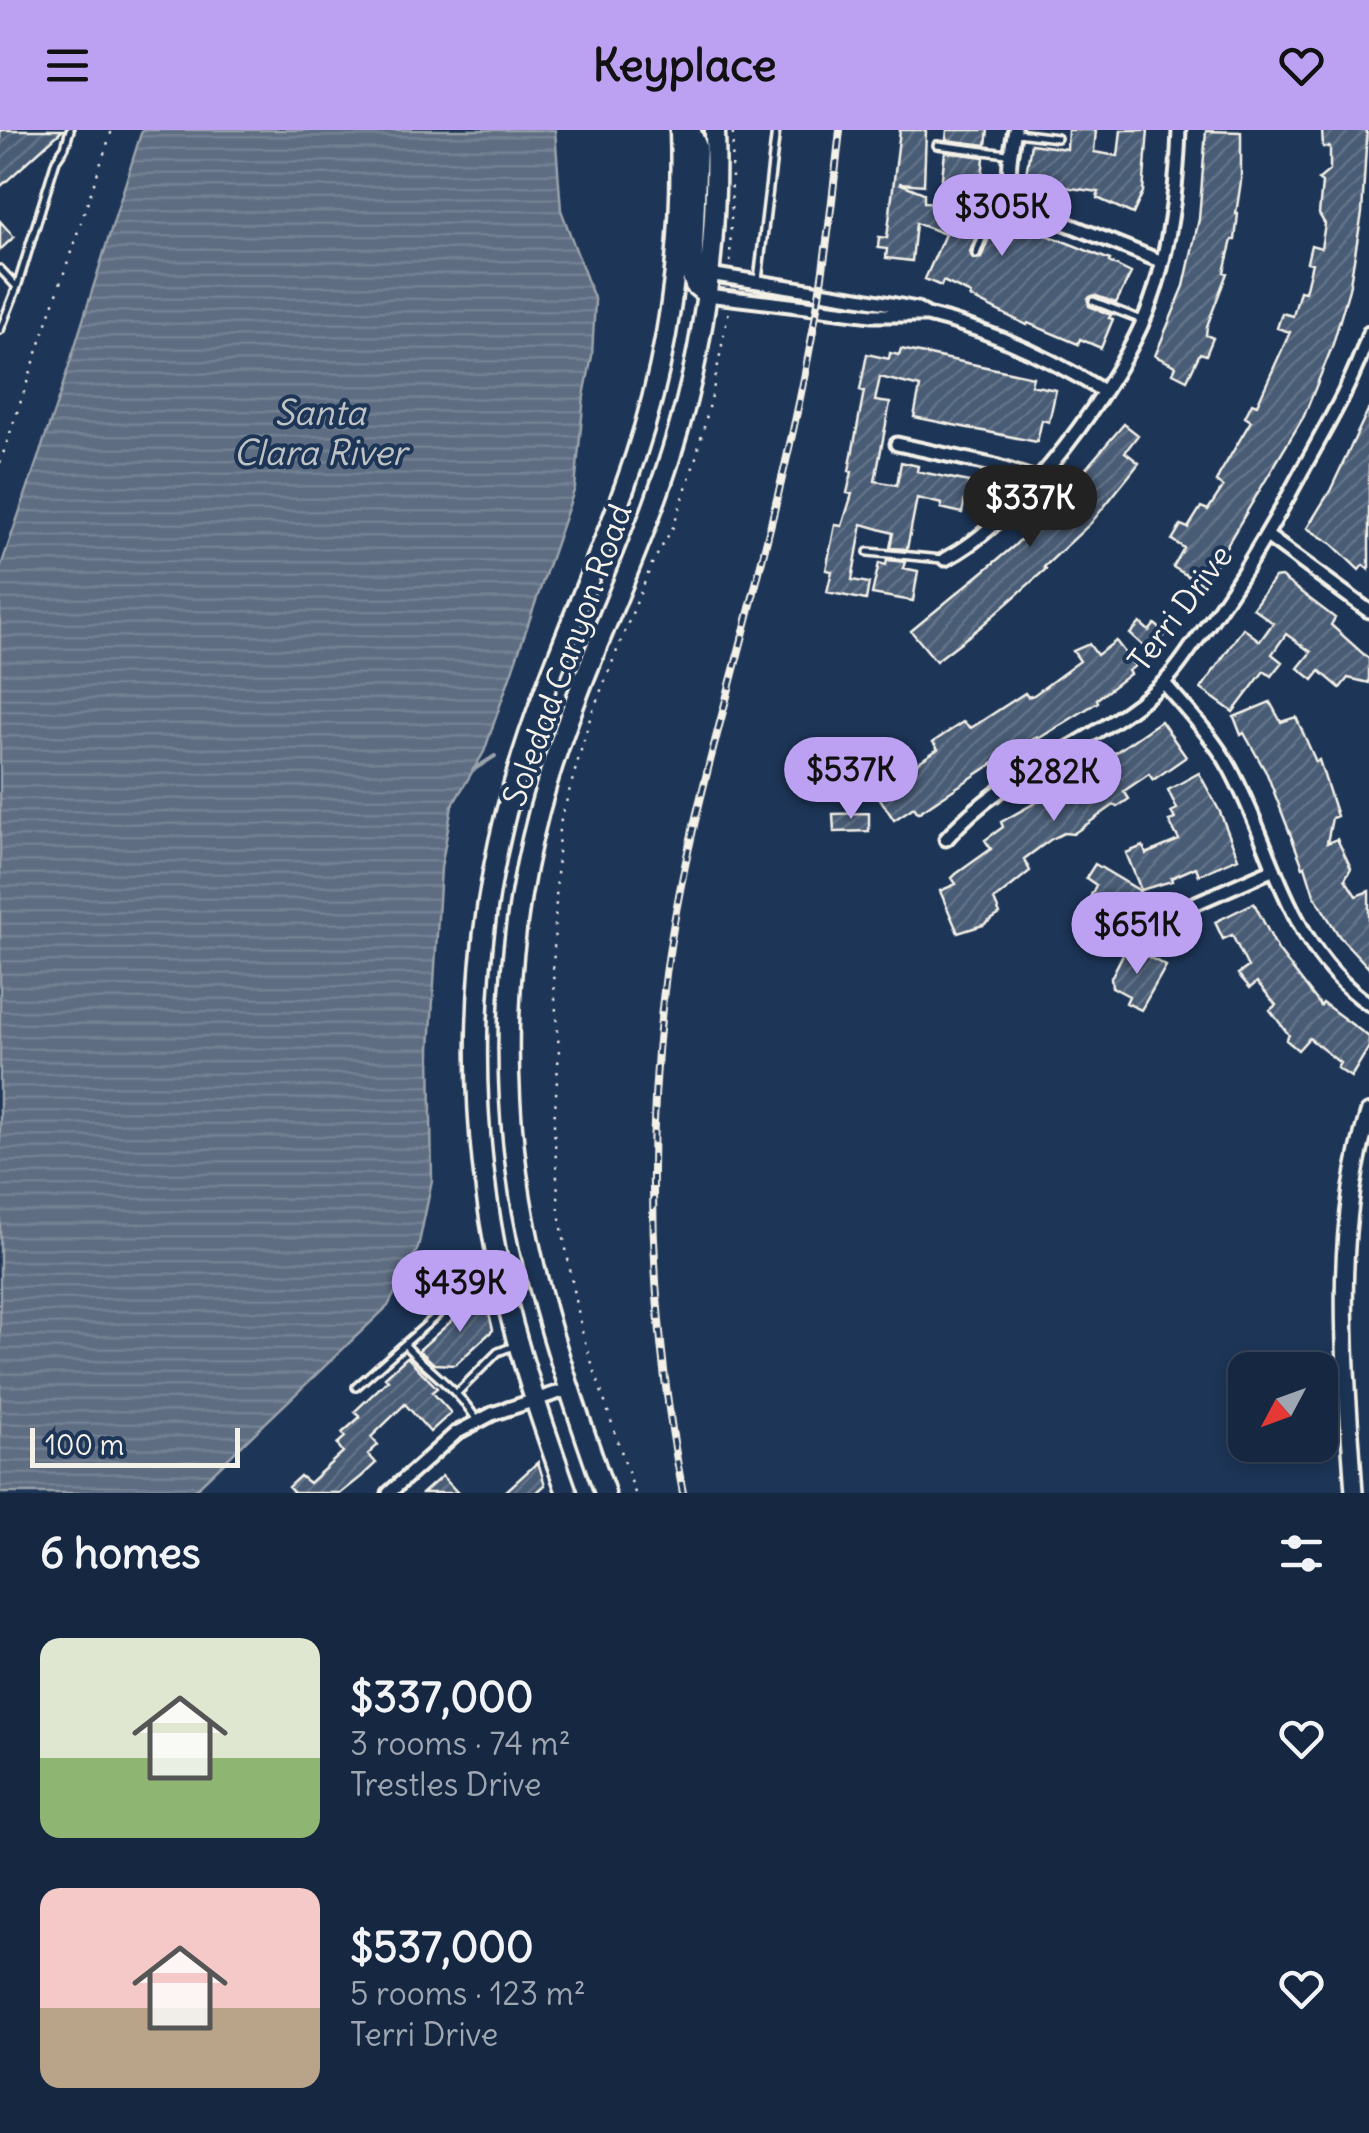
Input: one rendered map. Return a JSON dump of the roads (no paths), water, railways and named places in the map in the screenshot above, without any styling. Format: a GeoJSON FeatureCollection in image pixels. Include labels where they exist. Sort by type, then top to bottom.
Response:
{"type":"FeatureCollection","features":[{"type":"Feature","properties":{"kind":"main road","name":"Soledad Canyon Road"},"geometry":{"type":"LineString","coordinates":[[568,1493],[534,1398],[498,1261],[480,1139],[478,996],[484,924],[513,784],[535,716],[626,485],[657,379],[676,270],[680,130]]}},
{"type":"Feature","properties":{"kind":"main road"},"geometry":{"type":"LineString","coordinates":[[690,130],[697,147],[692,277],[694,285],[707,296]]}},
{"type":"Feature","properties":{"kind":"main road","name":"Soledad Canyon Road"},"geometry":{"type":"LineString","coordinates":[[605,1493],[569,1389],[530,1246],[515,1154],[510,1031],[518,924],[546,788],[560,744],[672,450],[687,400],[710,274],[715,130]]}},
{"type":"Feature","properties":{"kind":"street"},"geometry":{"type":"LineString","coordinates":[[945,559],[969,548],[1036,479],[1063,450],[1103,392],[1150,305],[1177,188],[1180,130]]}},
{"type":"Feature","properties":{"kind":"street"},"geometry":{"type":"LineString","coordinates":[[1014,132],[1008,175],[1012,192],[1022,206],[1160,261]]}},
{"type":"Feature","properties":{"kind":"street"},"geometry":{"type":"LineString","coordinates":[[710,274],[887,303],[917,309],[926,315]]}},
{"type":"Feature","properties":{"kind":"street"},"geometry":{"type":"LineString","coordinates":[[707,296],[872,315],[926,315],[968,324],[1056,361],[1103,392]]}},
{"type":"Feature","properties":{"kind":"street","name":"Terri Drive"},"geometry":{"type":"LineString","coordinates":[[946,839],[964,817],[1006,785],[1096,735],[1164,683],[1215,616],[1267,536],[1355,376],[1369,333]]}},
{"type":"Feature","properties":{"kind":"street"},"geometry":{"type":"LineString","coordinates":[[897,444],[1036,479]]}},
{"type":"Feature","properties":{"kind":"street"},"geometry":{"type":"LineString","coordinates":[[1267,536],[1369,610]]}},
{"type":"Feature","properties":{"kind":"street"},"geometry":{"type":"LineString","coordinates":[[1164,683],[1228,764],[1312,947],[1331,972],[1369,1004]]}},
{"type":"Feature","properties":{"kind":"street"},"geometry":{"type":"LineString","coordinates":[[1162,924],[1180,910],[1274,869]]}},
{"type":"Feature","properties":{"kind":"street"},"geometry":{"type":"LineString","coordinates":[[1354,1493],[1343,1313],[1346,1231],[1369,1113]]}},
{"type":"Feature","properties":{"kind":"street"},"geometry":{"type":"LineString","coordinates":[[389,1493],[456,1433],[534,1398],[569,1389]]}},
{"type":"Feature","properties":{"kind":"lane"},"geometry":{"type":"LineString","coordinates":[[0,330],[56,160],[66,147],[70,130]]}},
{"type":"Feature","properties":{"kind":"lane"},"geometry":{"type":"LineString","coordinates":[[758,283],[776,130]]}},
{"type":"Feature","properties":{"kind":"lane"},"geometry":{"type":"LineString","coordinates":[[1014,132],[1057,138]]}},
{"type":"Feature","properties":{"kind":"lane"},"geometry":{"type":"LineString","coordinates":[[936,144],[1010,155]]}},
{"type":"Feature","properties":{"kind":"lane"},"geometry":{"type":"LineString","coordinates":[[976,254],[993,210],[1012,192]]}},
{"type":"Feature","properties":{"kind":"lane"},"geometry":{"type":"LineString","coordinates":[[0,268],[17,287]]}},
{"type":"Feature","properties":{"kind":"lane"},"geometry":{"type":"LineString","coordinates":[[1093,301],[1142,320]]}},
{"type":"Feature","properties":{"kind":"lane"},"geometry":{"type":"LineString","coordinates":[[868,552],[945,559]]}},
{"type":"Feature","properties":{"kind":"lane"},"geometry":{"type":"LineString","coordinates":[[356,1387],[498,1261]]}},
{"type":"Feature","properties":{"kind":"lane"},"geometry":{"type":"LineString","coordinates":[[404,1344],[430,1373],[457,1393],[478,1422]]}},
{"type":"Feature","properties":{"kind":"lane"},"geometry":{"type":"LineString","coordinates":[[457,1393],[498,1352],[519,1344]]}},
{"type":"Feature","properties":{"kind":"water","name":"Santa Clara River"},"geometry":{"type":"Polygon","coordinates":[[[142,130],[555,130],[561,210],[595,301],[592,356],[575,488],[484,752],[452,806],[441,868],[430,1049],[432,1181],[418,1248],[388,1306],[192,1493],[0,1493],[0,569],[61,391],[142,130]]]}},
{"type":"Feature","properties":{"kind":"waterway"},"geometry":{"type":"LineString","coordinates":[[473,770],[495,756]]}},
{"type":"Feature","properties":{"kind":"railway"},"geometry":{"type":"LineString","coordinates":[[683,1493],[663,1364],[654,1234],[655,1104],[666,974],[695,823],[799,405],[819,293],[840,130]]}}]}
